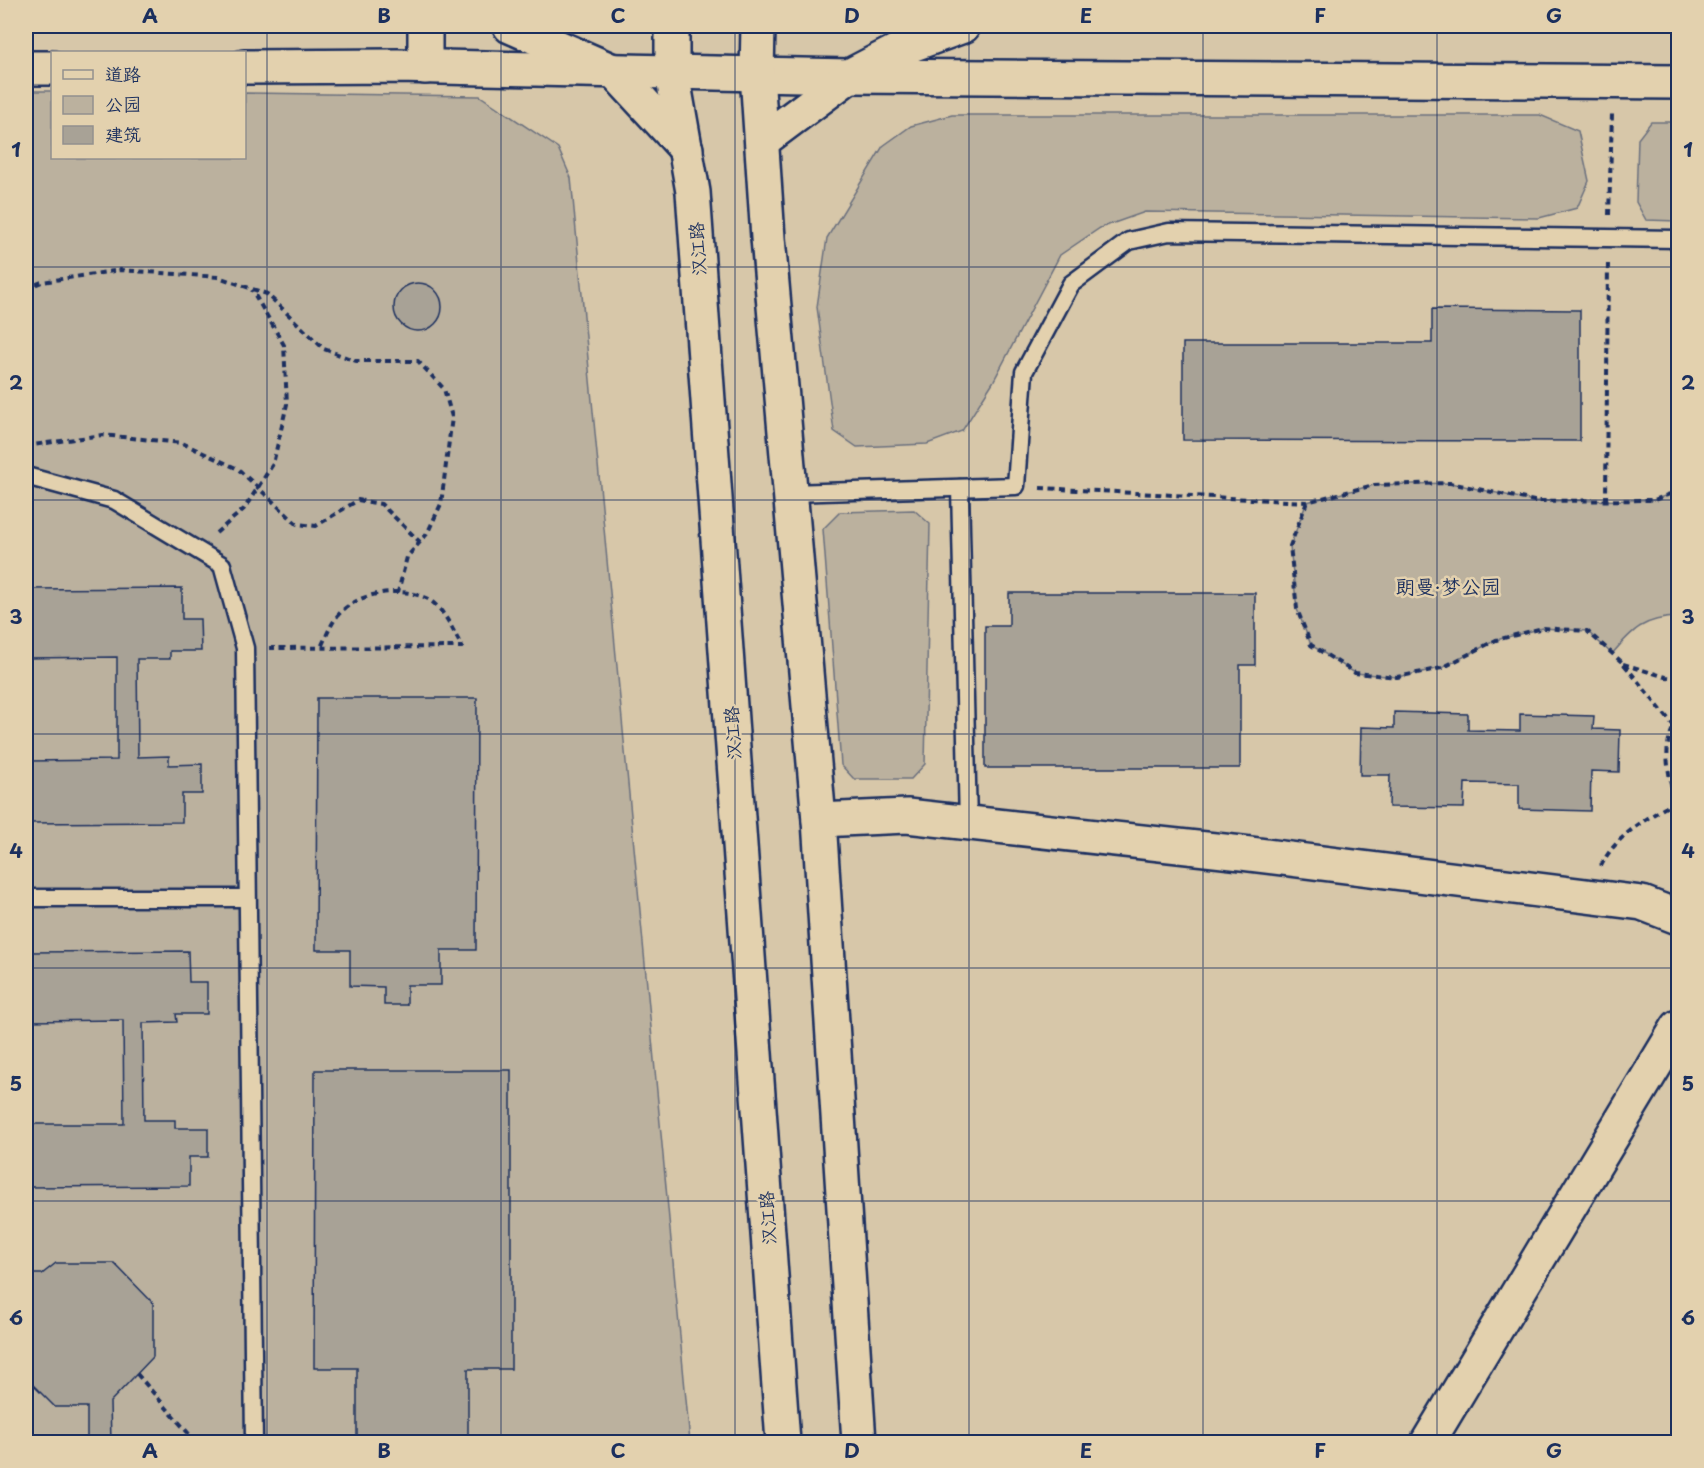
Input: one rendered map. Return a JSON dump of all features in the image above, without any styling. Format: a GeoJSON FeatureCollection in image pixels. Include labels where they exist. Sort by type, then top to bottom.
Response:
{"type":"FeatureCollection","features":[{"type":"Feature","properties":{"kind":"main road"},"geometry":{"type":"LineString","coordinates":[[424,26],[425,67]]}},
{"type":"Feature","properties":{"kind":"main road"},"geometry":{"type":"LineString","coordinates":[[510,26],[615,72],[686,149]]}},
{"type":"Feature","properties":{"kind":"main road","name":"汉江路"},"geometry":{"type":"LineString","coordinates":[[672,26],[672,73],[693,192],[783,1443]]}},
{"type":"Feature","properties":{"kind":"main road"},"geometry":{"type":"LineString","coordinates":[[758,26],[757,74],[790,493],[819,819],[860,1443]]}},
{"type":"Feature","properties":{"kind":"main road"},"geometry":{"type":"LineString","coordinates":[[762,141],[849,76],[903,48],[963,26]]}},
{"type":"Feature","properties":{"kind":"main road"},"geometry":{"type":"LineString","coordinates":[[246,67],[425,67],[849,76],[1678,82]]}},
{"type":"Feature","properties":{"kind":"main road"},"geometry":{"type":"LineString","coordinates":[[26,68],[51,68]]}},
{"type":"Feature","properties":{"kind":"main road"},"geometry":{"type":"LineString","coordinates":[[819,819],[907,816],[1242,853],[1642,903],[1678,917]]}},
{"type":"Feature","properties":{"kind":"main road"},"geometry":{"type":"LineString","coordinates":[[1428,1443],[1678,1027]]}},
{"type":"Feature","properties":{"kind":"lane"},"geometry":{"type":"LineString","coordinates":[[790,493],[1016,486],[1024,372],[1071,284],[1129,241],[1169,232],[1678,239]]}},
{"type":"Feature","properties":{"kind":"lane"},"geometry":{"type":"LineString","coordinates":[[26,476],[114,500],[222,565],[245,648],[254,1443]]}},
{"type":"Feature","properties":{"kind":"lane"},"geometry":{"type":"LineString","coordinates":[[960,488],[968,823]]}},
{"type":"Feature","properties":{"kind":"lane"},"geometry":{"type":"LineString","coordinates":[[26,898],[247,898]]}},
{"type":"Feature","properties":{"kind":"path"},"geometry":{"type":"LineString","coordinates":[[1606,501],[1608,238],[1613,81]]}},
{"type":"Feature","properties":{"kind":"path"},"geometry":{"type":"LineString","coordinates":[[26,288],[42,282],[120,270],[218,278],[267,294],[324,349],[356,362],[418,362],[444,389],[452,417],[442,494],[432,524],[407,557],[398,592]]}},
{"type":"Feature","properties":{"kind":"path"},"geometry":{"type":"LineString","coordinates":[[197,550],[244,508],[273,464],[287,404],[284,345],[252,289]]}},
{"type":"Feature","properties":{"kind":"path"},"geometry":{"type":"LineString","coordinates":[[26,446],[102,435],[182,443],[238,469],[297,524],[316,526],[358,500],[381,504],[420,542]]}},
{"type":"Feature","properties":{"kind":"path"},"geometry":{"type":"LineString","coordinates":[[1016,486],[1307,502],[1374,485],[1450,483],[1534,501],[1654,500],[1678,491]]}},
{"type":"Feature","properties":{"kind":"path"},"geometry":{"type":"LineString","coordinates":[[1307,502],[1290,546],[1297,609],[1311,645],[1355,674],[1397,677],[1442,668],[1496,640],[1543,628],[1587,631],[1623,663],[1674,726]]}},
{"type":"Feature","properties":{"kind":"path"},"geometry":{"type":"LineString","coordinates":[[245,648],[462,647],[446,617],[427,598],[398,592],[368,595],[339,614],[321,647]]}},
{"type":"Feature","properties":{"kind":"path"},"geometry":{"type":"LineString","coordinates":[[1623,663],[1666,677],[1678,678]]}},
{"type":"Feature","properties":{"kind":"path"},"geometry":{"type":"LineString","coordinates":[[1586,896],[1605,857],[1621,839],[1629,831],[1675,802],[1666,756],[1674,726],[1678,720]]}},
{"type":"Feature","properties":{"kind":"path"},"geometry":{"type":"LineString","coordinates":[[137,1374],[196,1443]]}},
{"type":"Feature","properties":{"kind":"green space"},"geometry":{"type":"Polygon","coordinates":[[[26,91],[51,91],[51,159],[246,159],[246,93],[480,96],[558,148],[571,178],[690,1442],[26,1442],[26,91]]]}},
{"type":"Feature","properties":{"kind":"green space"},"geometry":{"type":"Polygon","coordinates":[[[952,115],[1540,115],[1578,131],[1589,181],[1577,208],[1539,218],[1145,212],[1100,228],[1060,255],[993,382],[962,431],[927,444],[857,447],[834,431],[817,307],[827,238],[883,146],[911,126],[952,115]]]}},
{"type":"Feature","properties":{"kind":"green space"},"geometry":{"type":"Polygon","coordinates":[[[1651,122],[1678,122],[1678,221],[1646,220],[1636,202],[1638,139],[1651,122]]]}},
{"type":"Feature","properties":{"kind":"green space"},"geometry":{"type":"Polygon","coordinates":[[[1450,483],[1534,501],[1654,500],[1678,491],[1678,617],[1656,620],[1640,626],[1612,654],[1587,631],[1543,628],[1496,640],[1442,668],[1397,677],[1355,673],[1311,645],[1297,609],[1290,546],[1307,502],[1374,485],[1450,483]]]}},
{"type":"Feature","properties":{"kind":"green space"},"geometry":{"type":"Polygon","coordinates":[[[914,510],[930,524],[925,764],[911,779],[854,779],[841,765],[823,529],[840,512],[914,510]]]}},
{"type":"Feature","properties":{"kind":"building"},"geometry":{"type":"Polygon","coordinates":[[[418,283],[435,290],[442,307],[435,324],[418,331],[401,324],[394,307],[401,290],[418,283]]]}},
{"type":"Feature","properties":{"kind":"building"},"geometry":{"type":"Polygon","coordinates":[[[1432,309],[1580,310],[1580,441],[1183,440],[1183,343],[1432,343],[1432,309]]]}},
{"type":"Feature","properties":{"kind":"building"},"geometry":{"type":"Polygon","coordinates":[[[1672,328],[1678,328],[1678,376],[1672,376],[1672,328]]]}},
{"type":"Feature","properties":{"kind":"building"},"geometry":{"type":"Polygon","coordinates":[[[182,588],[182,619],[200,619],[201,651],[170,651],[170,659],[137,659],[138,757],[169,756],[169,765],[202,764],[202,794],[182,794],[182,822],[26,823],[26,761],[117,760],[117,657],[26,658],[26,589],[182,588]]]}},
{"type":"Feature","properties":{"kind":"building"},"geometry":{"type":"Polygon","coordinates":[[[1009,593],[1255,593],[1255,665],[1240,665],[1240,768],[985,768],[985,626],[1009,626],[1009,593]]]}},
{"type":"Feature","properties":{"kind":"building"},"geometry":{"type":"Polygon","coordinates":[[[317,698],[477,698],[476,950],[441,950],[441,985],[407,985],[407,1005],[384,1005],[384,987],[350,986],[350,950],[316,950],[317,698]]]}},
{"type":"Feature","properties":{"kind":"building"},"geometry":{"type":"Polygon","coordinates":[[[1394,712],[1468,714],[1468,730],[1520,731],[1520,714],[1594,716],[1593,729],[1620,730],[1619,772],[1591,771],[1590,811],[1519,809],[1519,784],[1465,783],[1464,808],[1389,807],[1390,775],[1360,775],[1361,727],[1394,728],[1394,712]]]}},
{"type":"Feature","properties":{"kind":"building"},"geometry":{"type":"Polygon","coordinates":[[[188,951],[189,982],[207,982],[207,1014],[176,1014],[177,1022],[143,1023],[144,1120],[175,1120],[175,1128],[208,1128],[208,1157],[189,1157],[189,1186],[26,1187],[26,1124],[124,1124],[123,1020],[26,1021],[26,952],[188,951]]]}},
{"type":"Feature","properties":{"kind":"building"},"geometry":{"type":"Polygon","coordinates":[[[315,1070],[511,1070],[511,1369],[468,1369],[468,1442],[357,1442],[357,1368],[314,1368],[315,1070]]]}},
{"type":"Feature","properties":{"kind":"building"},"geometry":{"type":"Polygon","coordinates":[[[56,1263],[114,1263],[153,1303],[153,1357],[110,1402],[111,1442],[87,1442],[87,1407],[55,1407],[26,1378],[26,1274],[42,1274],[56,1263]]]}},
{"type":"Feature","properties":{"kind":"district","name":"朗曼·梦公园"},"geometry":{"type":"Point","coordinates":[1448,586]}}]}
